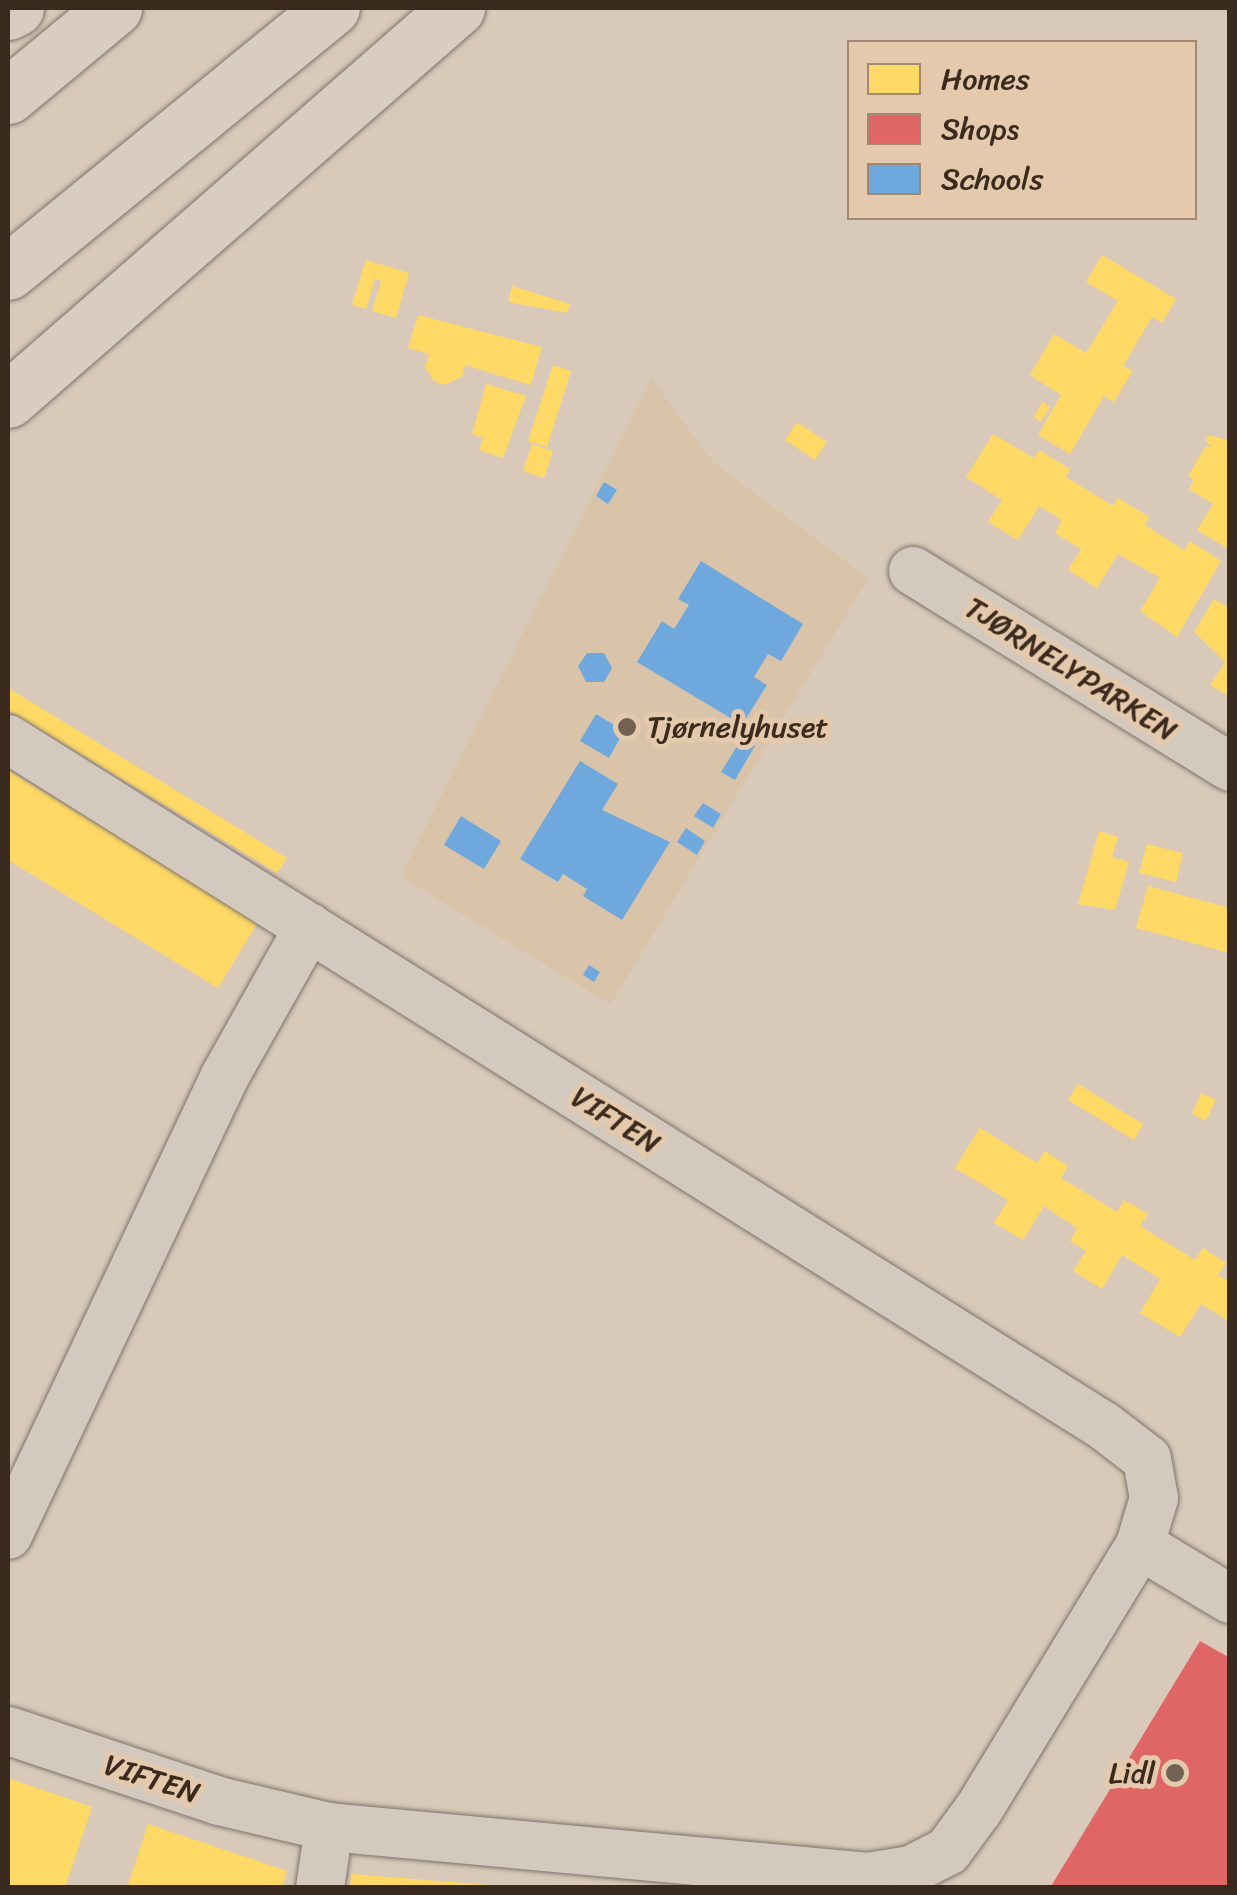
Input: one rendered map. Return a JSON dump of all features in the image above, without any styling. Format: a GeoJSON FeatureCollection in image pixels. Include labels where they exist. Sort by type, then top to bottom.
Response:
{"type":"FeatureCollection","features":[{"type":"Feature","properties":{"kind":"highway"},"geometry":{"type":"LineString","coordinates":[[8,12],[16,8]]}},
{"type":"Feature","properties":{"kind":"highway"},"geometry":{"type":"LineString","coordinates":[[8,96],[114,8]]}},
{"type":"Feature","properties":{"kind":"highway"},"geometry":{"type":"LineString","coordinates":[[8,272],[332,8]]}},
{"type":"Feature","properties":{"kind":"highway"},"geometry":{"type":"LineString","coordinates":[[8,400],[457,8]]}},
{"type":"Feature","properties":{"kind":"street","name":"TJØRNELYPARKEN"},"geometry":{"type":"LineString","coordinates":[[913,570],[1230,767]]}},
{"type":"Feature","properties":{"kind":"street","name":"VIFTEN"},"geometry":{"type":"LineString","coordinates":[[8,739],[1104,1426],[1147,1459],[1154,1498],[1140,1545],[948,1851],[911,1870],[868,1877],[701,1875],[329,1827],[219,1801],[8,1731]]}},
{"type":"Feature","properties":{"kind":"street"},"geometry":{"type":"LineString","coordinates":[[8,1535],[225,1076],[308,928]]}},
{"type":"Feature","properties":{"kind":"street"},"geometry":{"type":"LineString","coordinates":[[1140,1545],[1230,1600]]}},
{"type":"Feature","properties":{"kind":"street"},"geometry":{"type":"LineString","coordinates":[[320,1888],[329,1827]]}},
{"type":"Feature","properties":{"kind":"shaded area","name":"Tjørnelyhuset"},"geometry":{"type":"Polygon","coordinates":[[[651,378],[713,462],[868,578],[611,1004],[401,877],[651,378]]]}},
{"type":"Feature","properties":{"kind":"building: Homes"},"geometry":{"type":"Polygon","coordinates":[[[1102,255],[1176,299],[1162,323],[1152,317],[1123,366],[1133,371],[1114,402],[1104,396],[1070,454],[1038,435],[1061,395],[1030,375],[1054,334],[1086,353],[1118,301],[1086,282],[1102,255]]]}},
{"type":"Feature","properties":{"kind":"building: Homes"},"geometry":{"type":"Polygon","coordinates":[[[366,260],[409,273],[396,318],[372,311],[381,281],[375,279],[366,309],[352,305],[366,260]]]}},
{"type":"Feature","properties":{"kind":"building: Homes"},"geometry":{"type":"Polygon","coordinates":[[[512,286],[570,304],[567,313],[508,302],[512,286]]]}},
{"type":"Feature","properties":{"kind":"building: Homes"},"geometry":{"type":"Polygon","coordinates":[[[418,315],[542,347],[531,385],[465,365],[462,377],[444,385],[434,381],[425,367],[429,354],[408,348],[418,315]]]}},
{"type":"Feature","properties":{"kind":"building: Homes"},"geometry":{"type":"Polygon","coordinates":[[[553,365],[571,371],[547,447],[528,441],[553,365]]]}},
{"type":"Feature","properties":{"kind":"building: Homes"},"geometry":{"type":"Polygon","coordinates":[[[486,384],[526,396],[503,458],[479,450],[483,438],[472,434],[486,384]]]}},
{"type":"Feature","properties":{"kind":"building: Homes"},"geometry":{"type":"Polygon","coordinates":[[[1042,402],[1050,407],[1041,422],[1034,417],[1042,402]]]}},
{"type":"Feature","properties":{"kind":"building: Homes"},"geometry":{"type":"Polygon","coordinates":[[[797,422],[827,442],[815,460],[785,440],[797,422]]]}},
{"type":"Feature","properties":{"kind":"building: Homes"},"geometry":{"type":"Polygon","coordinates":[[[993,434],[1034,458],[1039,450],[1070,469],[1066,477],[1113,506],[1118,498],[1149,517],[1145,525],[1184,550],[1190,541],[1221,561],[1177,637],[1140,611],[1160,578],[1118,554],[1097,588],[1068,570],[1081,549],[1055,533],[1062,520],[1039,506],[1018,540],[988,522],[1002,500],[966,477],[993,434]]]}},
{"type":"Feature","properties":{"kind":"building: Homes"},"geometry":{"type":"Polygon","coordinates":[[[1209,435],[1230,441],[1230,550],[1197,530],[1213,504],[1189,489],[1194,480],[1188,476],[1205,447],[1212,446],[1205,441],[1209,435]]]}},
{"type":"Feature","properties":{"kind":"building: Homes"},"geometry":{"type":"Polygon","coordinates":[[[532,444],[553,451],[544,478],[523,471],[532,444]]]}},
{"type":"Feature","properties":{"kind":"building: Homes"},"geometry":{"type":"Polygon","coordinates":[[[1214,599],[1230,609],[1230,697],[1210,685],[1225,662],[1194,632],[1214,599]]]}},
{"type":"Feature","properties":{"kind":"building: Homes"},"geometry":{"type":"Polygon","coordinates":[[[8,688],[287,858],[277,873],[8,710],[8,688]]]}},
{"type":"Feature","properties":{"kind":"building: Homes"},"geometry":{"type":"Polygon","coordinates":[[[8,770],[258,922],[218,988],[8,860],[8,770]]]}},
{"type":"Feature","properties":{"kind":"building: Homes"},"geometry":{"type":"Polygon","coordinates":[[[1099,831],[1118,837],[1112,857],[1129,862],[1115,910],[1078,904],[1099,831]]]}},
{"type":"Feature","properties":{"kind":"building: Homes"},"geometry":{"type":"Polygon","coordinates":[[[1147,844],[1183,853],[1176,882],[1139,873],[1147,844]]]}},
{"type":"Feature","properties":{"kind":"building: Homes"},"geometry":{"type":"Polygon","coordinates":[[[1148,886],[1230,908],[1230,953],[1136,928],[1148,886]]]}},
{"type":"Feature","properties":{"kind":"building: Homes"},"geometry":{"type":"Polygon","coordinates":[[[1078,1084],[1143,1124],[1134,1140],[1068,1100],[1078,1084]]]}},
{"type":"Feature","properties":{"kind":"building: Homes"},"geometry":{"type":"Polygon","coordinates":[[[1201,1093],[1216,1100],[1206,1121],[1192,1114],[1201,1093]]]}},
{"type":"Feature","properties":{"kind":"building: Homes"},"geometry":{"type":"Polygon","coordinates":[[[980,1128],[1037,1163],[1045,1151],[1068,1166],[1061,1178],[1117,1212],[1124,1200],[1148,1214],[1140,1226],[1195,1260],[1203,1248],[1226,1263],[1218,1275],[1230,1282],[1230,1322],[1201,1304],[1180,1337],[1140,1313],[1160,1279],[1122,1255],[1102,1289],[1073,1271],[1086,1251],[1070,1241],[1077,1228],[1044,1206],[1023,1240],[994,1223],[1008,1200],[955,1168],[980,1128]]]}},
{"type":"Feature","properties":{"kind":"building: Homes"},"geometry":{"type":"Polygon","coordinates":[[[8,1778],[92,1807],[65,1888],[8,1888],[8,1778]]]}},
{"type":"Feature","properties":{"kind":"building: Homes"},"geometry":{"type":"Polygon","coordinates":[[[148,1824],[287,1871],[282,1888],[127,1888],[148,1824]]]}},
{"type":"Feature","properties":{"kind":"building: Homes"},"geometry":{"type":"Polygon","coordinates":[[[351,1874],[490,1885],[490,1888],[350,1888],[351,1874]]]}},
{"type":"Feature","properties":{"kind":"building: Shops","name":"Lidl"},"geometry":{"type":"Polygon","coordinates":[[[1200,1641],[1230,1658],[1230,1888],[1050,1888],[1200,1641]]]}},
{"type":"Feature","properties":{"kind":"building: Schools"},"geometry":{"type":"Polygon","coordinates":[[[604,482],[617,490],[608,504],[596,496],[604,482]]]}},
{"type":"Feature","properties":{"kind":"building: Schools"},"geometry":{"type":"Polygon","coordinates":[[[701,561],[803,624],[781,661],[768,654],[754,677],[767,685],[742,725],[637,662],[662,621],[674,629],[689,605],[678,599],[701,561]]]}},
{"type":"Feature","properties":{"kind":"building: Schools"},"geometry":{"type":"Polygon","coordinates":[[[587,653],[604,653],[612,668],[604,682],[586,682],[578,666],[587,653]]]}},
{"type":"Feature","properties":{"kind":"building: Schools"},"geometry":{"type":"Polygon","coordinates":[[[596,714],[624,731],[609,758],[580,741],[596,714]]]}},
{"type":"Feature","properties":{"kind":"building: Schools"},"geometry":{"type":"Polygon","coordinates":[[[742,738],[755,746],[735,780],[721,772],[742,738]]]}},
{"type":"Feature","properties":{"kind":"building: Schools"},"geometry":{"type":"Polygon","coordinates":[[[580,761],[618,784],[602,810],[670,842],[622,920],[583,896],[587,889],[563,874],[558,882],[520,859],[580,761]]]}},
{"type":"Feature","properties":{"kind":"building: Schools"},"geometry":{"type":"Polygon","coordinates":[[[703,803],[721,814],[713,828],[694,816],[703,803]]]}},
{"type":"Feature","properties":{"kind":"building: Schools"},"geometry":{"type":"Polygon","coordinates":[[[461,816],[501,841],[484,869],[444,845],[461,816]]]}},
{"type":"Feature","properties":{"kind":"building: Schools"},"geometry":{"type":"Polygon","coordinates":[[[686,828],[705,841],[697,855],[677,842],[686,828]]]}},
{"type":"Feature","properties":{"kind":"building: Schools"},"geometry":{"type":"Polygon","coordinates":[[[589,965],[600,972],[594,982],[583,975],[589,965]]]}},
{"type":"Feature","properties":{"kind":"place","name":"Tjørnelyhuset"},"geometry":{"type":"Point","coordinates":[627,727]}},
{"type":"Feature","properties":{"kind":"place","name":"Lidl"},"geometry":{"type":"Point","coordinates":[1175,1773]}}]}
